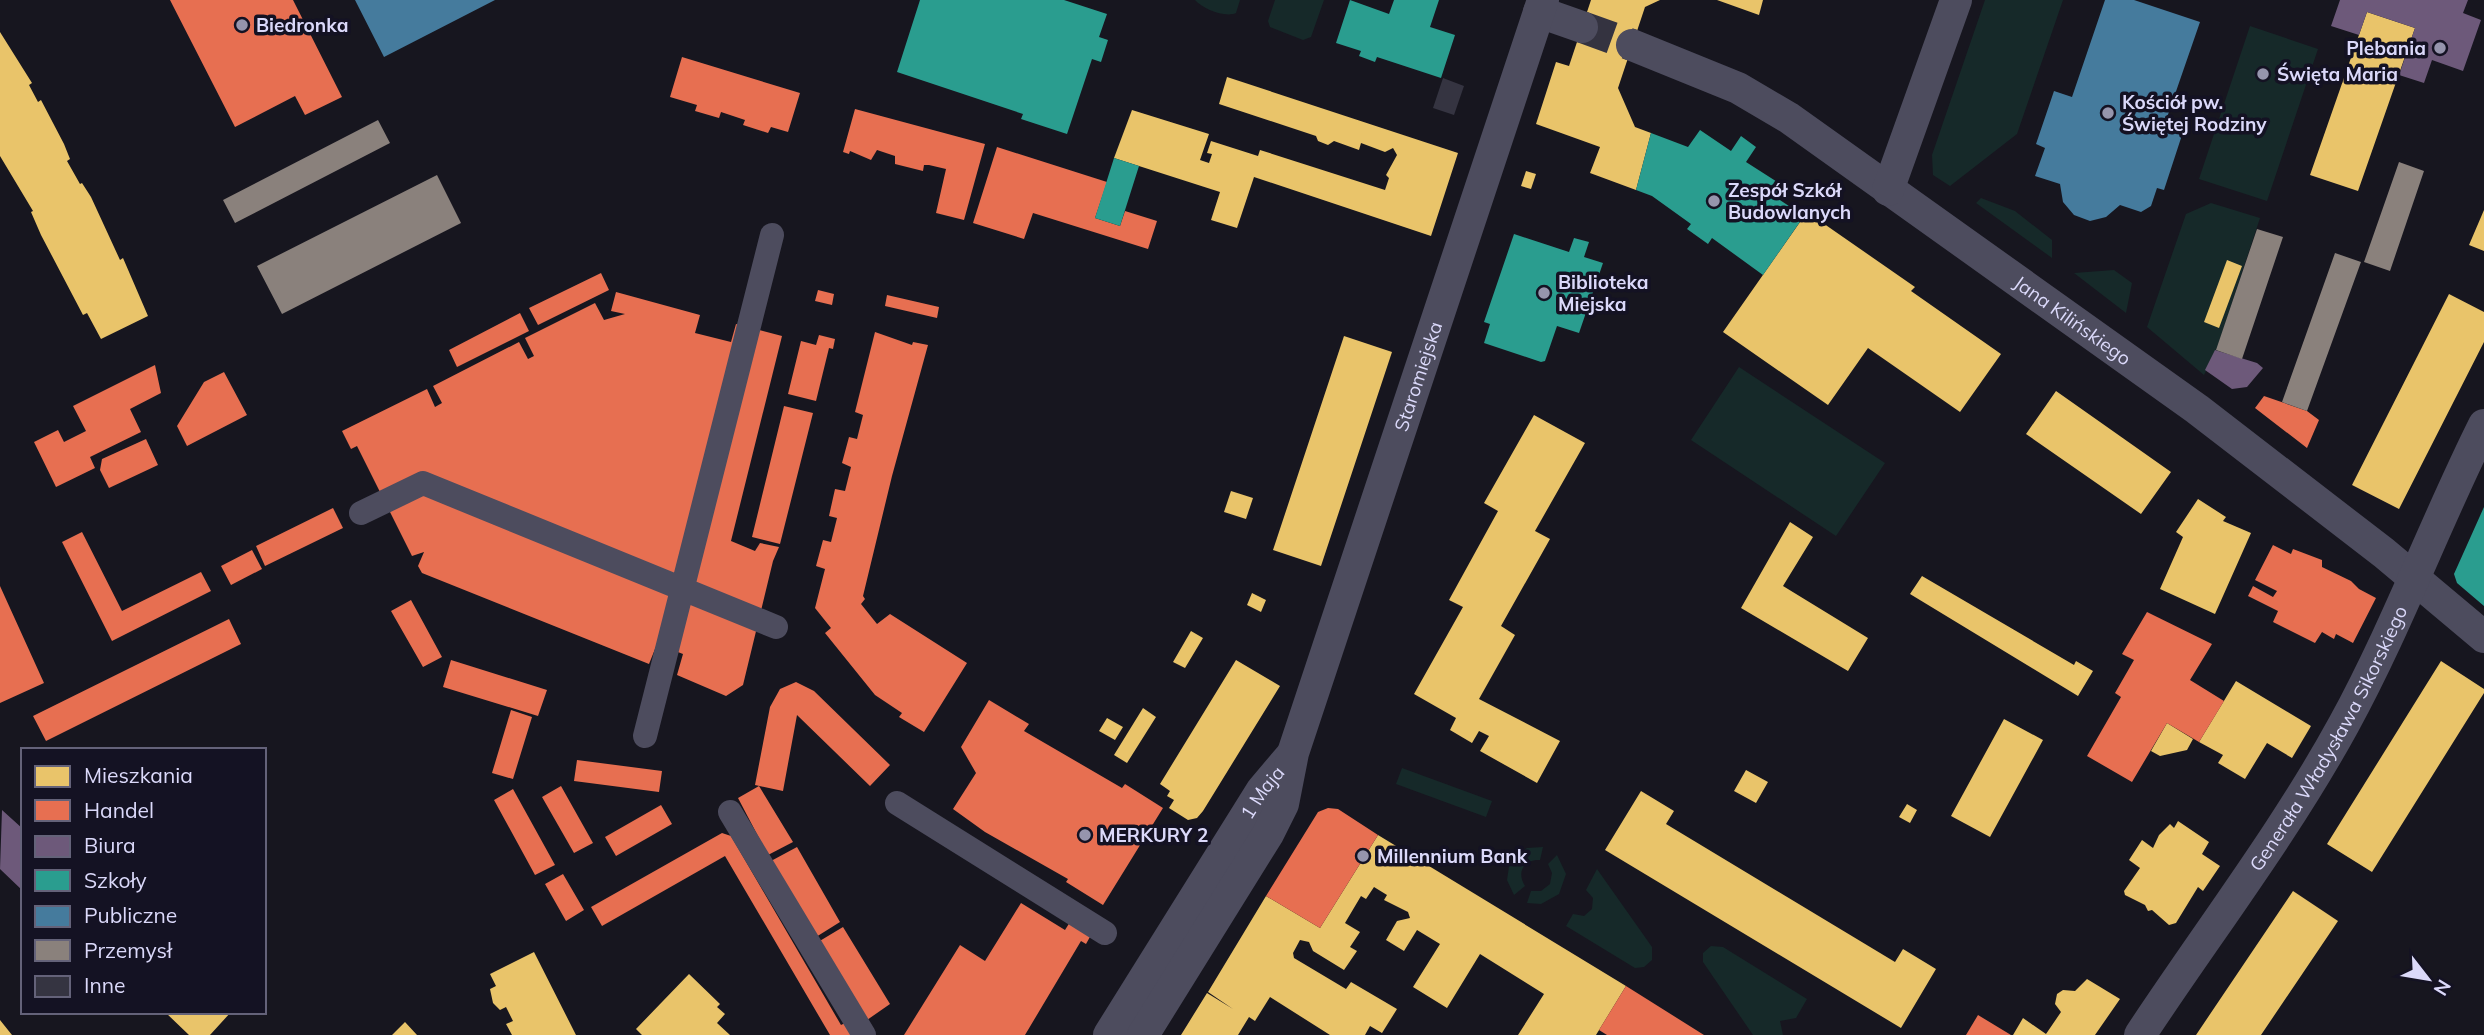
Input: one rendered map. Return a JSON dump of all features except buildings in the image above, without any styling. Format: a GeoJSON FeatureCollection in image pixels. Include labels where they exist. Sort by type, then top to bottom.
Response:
{"type":"FeatureCollection","features":[{"type":"Feature","properties":{"kind":"street"},"geometry":{"type":"LineString","coordinates":[[1888,190],[1956,0]]}},
{"type":"Feature","properties":{"kind":"street"},"geometry":{"type":"LineString","coordinates":[[1541,6],[1582,27]]}},
{"type":"Feature","properties":{"kind":"street","name":"Staromiejska"},"geometry":{"type":"LineString","coordinates":[[1293,753],[1541,6]]}},
{"type":"Feature","properties":{"kind":"street","name":"Jana Kilińskiego"},"geometry":{"type":"LineString","coordinates":[[1632,46],[1738,88],[1789,118],[2186,401],[2320,503],[2484,637]]}},
{"type":"Feature","properties":{"kind":"street"},"geometry":{"type":"LineString","coordinates":[[645,736],[772,235]]}},
{"type":"Feature","properties":{"kind":"street","name":"Generała Władysława Sikorskiego"},"geometry":{"type":"LineString","coordinates":[[2140,1035],[2319,768],[2396,624],[2484,425]]}},
{"type":"Feature","properties":{"kind":"street"},"geometry":{"type":"LineString","coordinates":[[361,513],[423,483],[776,626]]}},
{"type":"Feature","properties":{"kind":"street","name":"1 Maja"},"geometry":{"type":"LineString","coordinates":[[1109,1035],[1262,790],[1293,753]]}},
{"type":"Feature","properties":{"kind":"street","name":"1 Maja"},"geometry":{"type":"LineString","coordinates":[[1143,1035],[1268,834],[1283,804],[1293,753]]}},
{"type":"Feature","properties":{"kind":"street"},"geometry":{"type":"LineString","coordinates":[[897,803],[1105,933]]}},
{"type":"Feature","properties":{"kind":"street"},"geometry":{"type":"LineString","coordinates":[[730,812],[864,1035]]}},
{"type":"Feature","properties":{"kind":"green space"},"geometry":{"type":"Polygon","coordinates":[[[1195,0],[1240,0],[1236,13],[1226,14],[1209,9],[1195,0]]]}},
{"type":"Feature","properties":{"kind":"green space"},"geometry":{"type":"Polygon","coordinates":[[[1275,0],[1324,0],[1311,37],[1303,40],[1270,27],[1268,21],[1275,0]]]}},
{"type":"Feature","properties":{"kind":"green space"},"geometry":{"type":"Polygon","coordinates":[[[1985,0],[2063,0],[2017,134],[1950,186],[1933,175],[1932,155],[1985,0]]]}},
{"type":"Feature","properties":{"kind":"green space"},"geometry":{"type":"Polygon","coordinates":[[[2250,26],[2318,49],[2267,201],[2199,179],[2250,26]]]}},
{"type":"Feature","properties":{"kind":"green space"},"geometry":{"type":"Polygon","coordinates":[[[1981,198],[2015,211],[2052,240],[2052,258],[1976,203],[1981,198]]]}},
{"type":"Feature","properties":{"kind":"green space"},"geometry":{"type":"Polygon","coordinates":[[[2211,203],[2260,218],[2216,351],[2204,375],[2147,327],[2186,214],[2211,203]]]}},
{"type":"Feature","properties":{"kind":"green space"},"geometry":{"type":"Polygon","coordinates":[[[2114,270],[2132,283],[2126,313],[2074,273],[2114,270]]]}},
{"type":"Feature","properties":{"kind":"green space"},"geometry":{"type":"Polygon","coordinates":[[[1739,367],[1885,463],[1836,536],[1691,440],[1739,367]]]}},
{"type":"Feature","properties":{"kind":"green space"},"geometry":{"type":"Polygon","coordinates":[[[1402,768],[1492,801],[1486,817],[1396,784],[1402,768]]]}},
{"type":"Feature","properties":{"kind":"green space"},"geometry":{"type":"Polygon","coordinates":[[[1543,847],[1540,860],[1534,860],[1523,867],[1521,876],[1525,886],[1514,895],[1507,880],[1510,860],[1527,848],[1543,847]]]}},
{"type":"Feature","properties":{"kind":"green space"},"geometry":{"type":"Polygon","coordinates":[[[1557,855],[1566,874],[1559,894],[1541,904],[1527,903],[1531,891],[1541,891],[1550,884],[1552,873],[1548,864],[1557,855]]]}},
{"type":"Feature","properties":{"kind":"green space"},"geometry":{"type":"Polygon","coordinates":[[[1597,869],[1652,947],[1652,960],[1644,967],[1635,968],[1566,926],[1573,914],[1584,916],[1592,909],[1593,898],[1586,890],[1597,869]]]}},
{"type":"Feature","properties":{"kind":"green space"},"geometry":{"type":"Polygon","coordinates":[[[1711,946],[1723,947],[1807,999],[1796,1018],[1780,1021],[1783,1035],[1753,1035],[1703,962],[1703,953],[1711,946]]]}},
{"type":"Feature","properties":{"kind":"tunnel"},"geometry":{"type":"LineString","coordinates":[[1582,27],[1632,45]]}},
{"type":"Feature","properties":{"kind":"place","name":"Biedronka"},"geometry":{"type":"Point","coordinates":[242,25]}},
{"type":"Feature","properties":{"kind":"place","name":"Plebania"},"geometry":{"type":"Point","coordinates":[2440,48]}},
{"type":"Feature","properties":{"kind":"place","name":"Święta Maria"},"geometry":{"type":"Point","coordinates":[2263,74]}},
{"type":"Feature","properties":{"kind":"place","name":"Kościół pw. Świętej Rodziny"},"geometry":{"type":"Point","coordinates":[2108,113]}},
{"type":"Feature","properties":{"kind":"place","name":"Zespół Szkół Budowlanych"},"geometry":{"type":"Point","coordinates":[1714,201]}},
{"type":"Feature","properties":{"kind":"place","name":"Biblioteka Miejska"},"geometry":{"type":"Point","coordinates":[1544,293]}},
{"type":"Feature","properties":{"kind":"place","name":"MERKURY 2"},"geometry":{"type":"Point","coordinates":[1085,835]}},
{"type":"Feature","properties":{"kind":"place","name":"Millennium Bank"},"geometry":{"type":"Point","coordinates":[1363,856]}}]}
